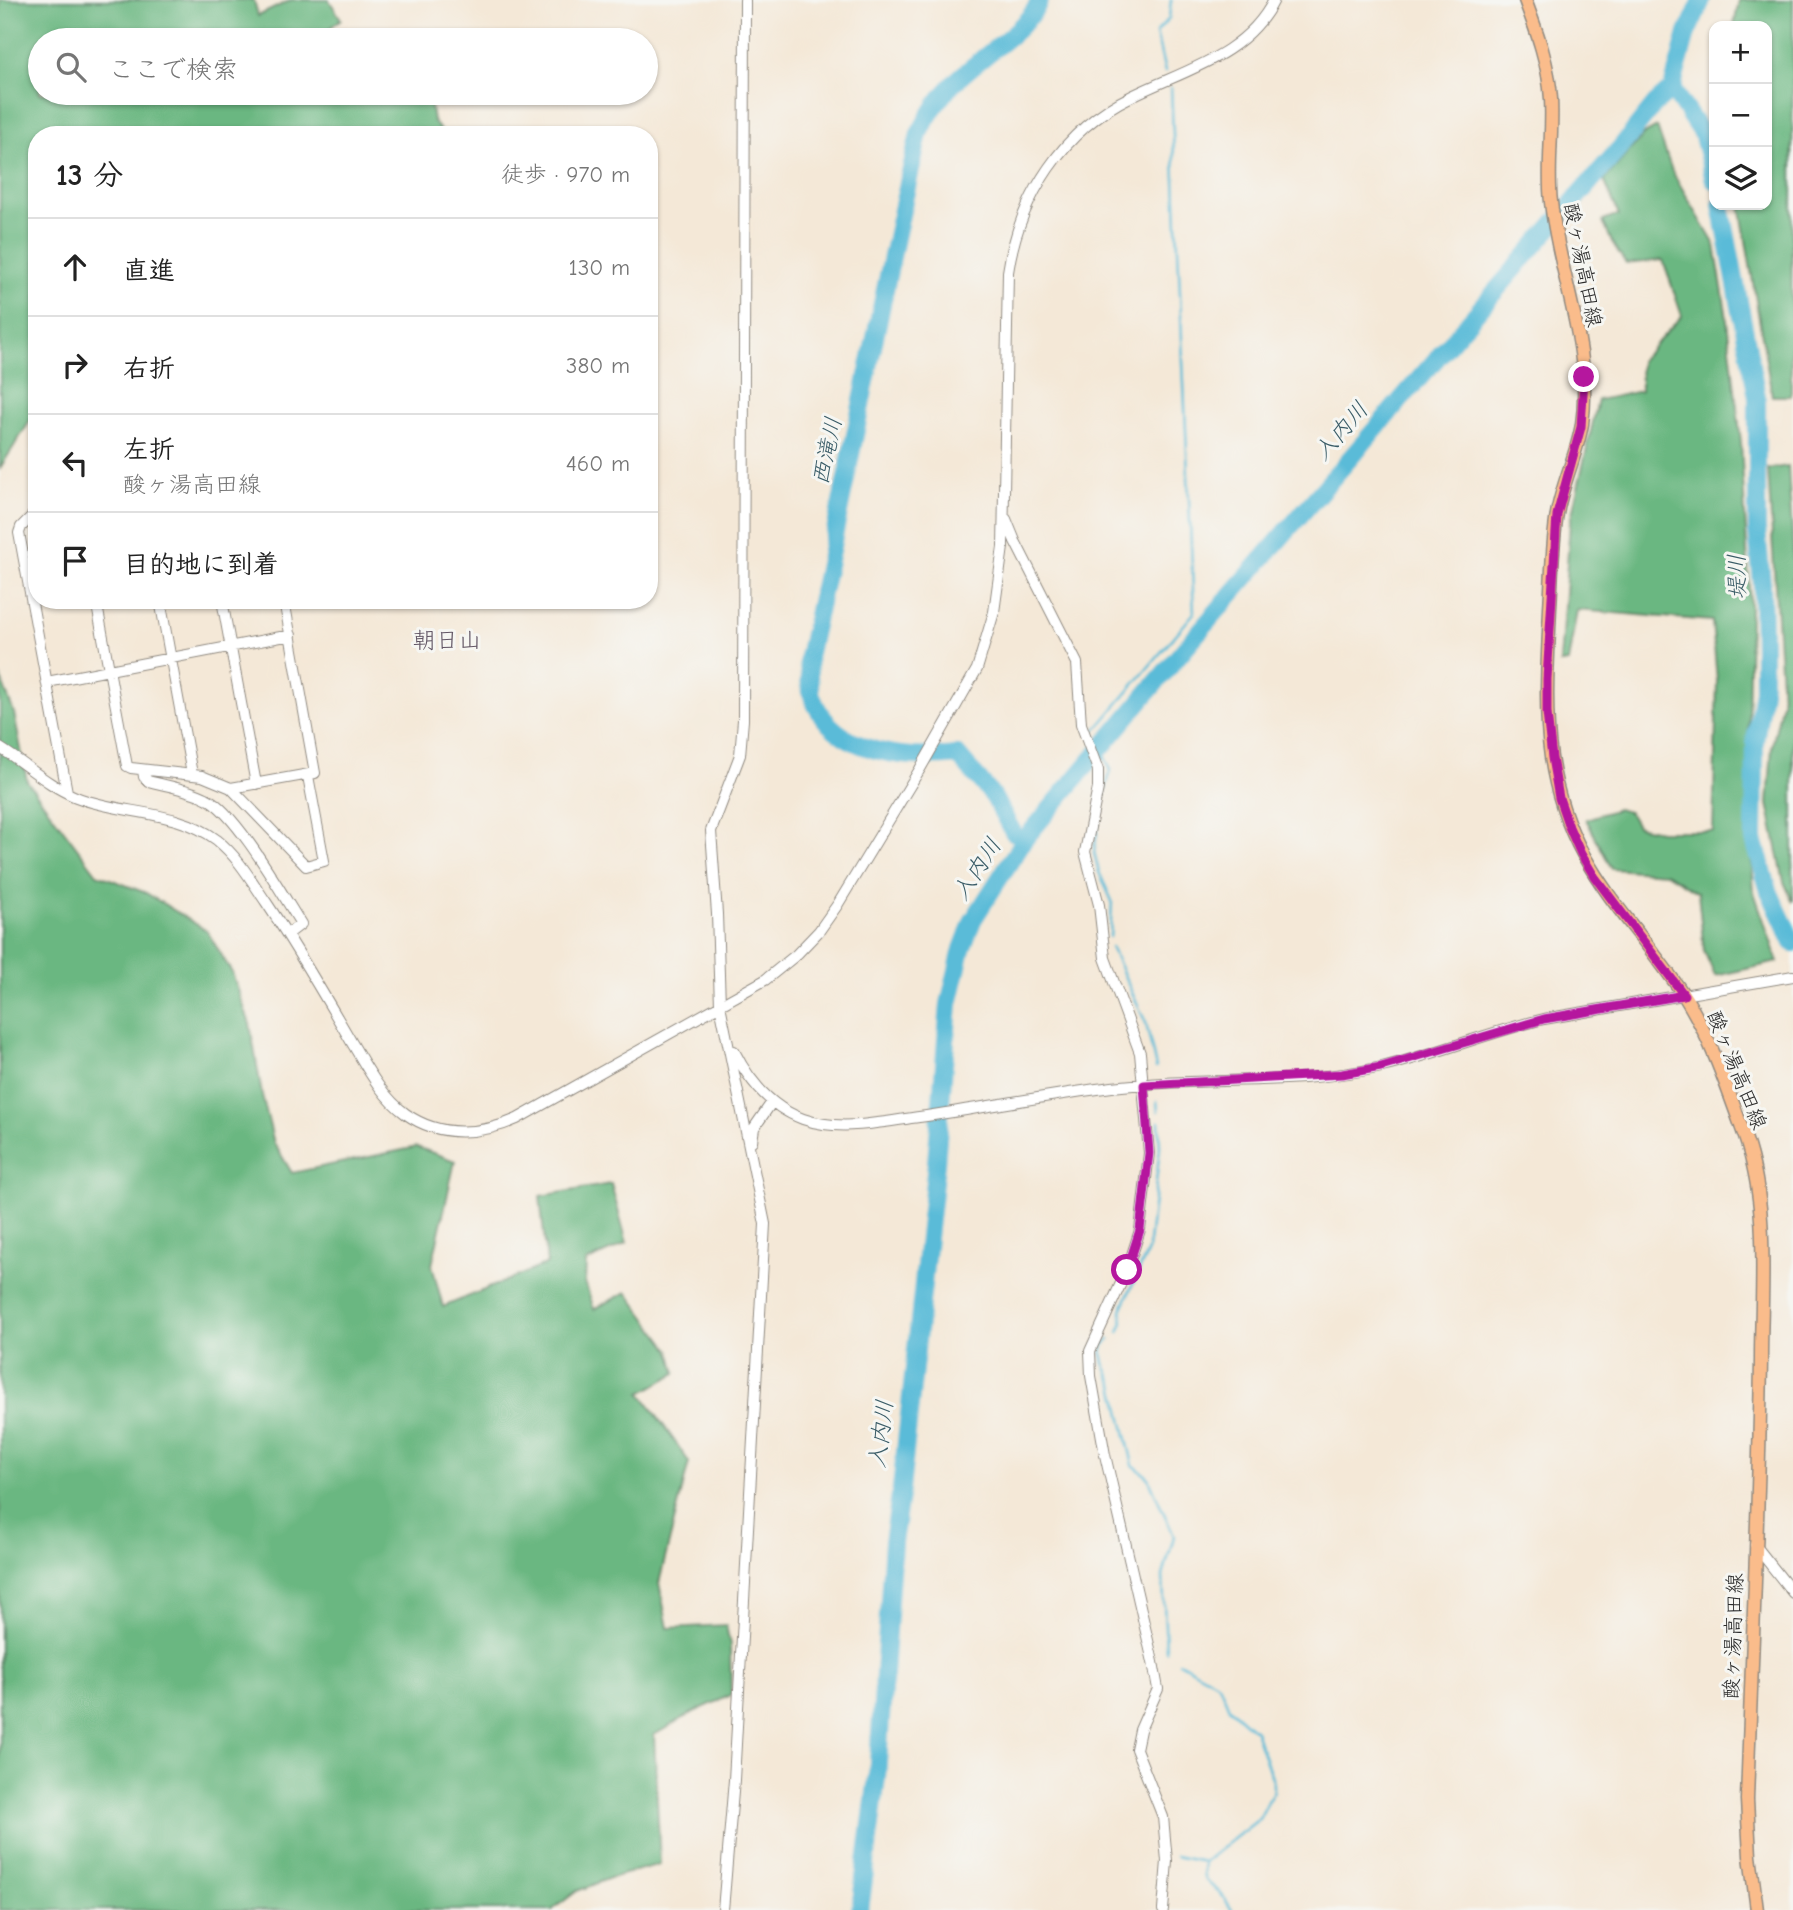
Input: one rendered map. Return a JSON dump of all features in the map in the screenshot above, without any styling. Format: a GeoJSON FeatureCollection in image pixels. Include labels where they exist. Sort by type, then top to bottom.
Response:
{"type":"FeatureCollection","features":[{"type":"Feature","properties":{"kind":"main road","name":"酸ヶ湯高田線"},"geometry":{"type":"LineString","coordinates":[[1525,0],[1548,76],[1551,101],[1551,204],[1584,377],[1581,427],[1557,515],[1547,679],[1547,713],[1559,798],[1581,854],[1594,876],[1684,995],[1711,1050],[1745,1139],[1760,1192],[1760,1437],[1747,1800],[1757,1910]]}},
{"type":"Feature","properties":{"kind":"street"},"geometry":{"type":"LineString","coordinates":[[723,1910],[734,1780],[765,1255],[765,1224],[720,1005],[711,831],[740,755],[743,720],[745,0]]}},
{"type":"Feature","properties":{"kind":"street"},"geometry":{"type":"LineString","coordinates":[[0,748],[67,792],[106,806],[180,820],[207,833],[237,861],[288,934],[388,1098],[415,1120],[449,1131],[484,1130],[517,1119],[765,979],[796,955],[819,931],[838,904],[977,669],[994,612],[1003,547],[1008,272],[1019,225],[1033,192],[1055,159],[1093,121],[1129,97],[1236,46],[1250,35],[1271,2]]}},
{"type":"Feature","properties":{"kind":"street"},"geometry":{"type":"LineString","coordinates":[[1005,515],[1015,541],[1077,663],[1081,724],[1098,770],[1098,788],[1085,852],[1099,905],[1105,958],[1140,1053],[1144,1085],[1149,1153],[1140,1230],[1127,1270],[1090,1351],[1091,1376],[1105,1455],[1158,1689],[1140,1730],[1136,1749],[1163,1817],[1167,1861],[1163,1910]]}},
{"type":"Feature","properties":{"kind":"street"},"geometry":{"type":"LineString","coordinates":[[28,520],[19,533],[28,581]]}},
{"type":"Feature","properties":{"kind":"street"},"geometry":{"type":"LineString","coordinates":[[33,609],[67,792]]}},
{"type":"Feature","properties":{"kind":"street"},"geometry":{"type":"LineString","coordinates":[[98,609],[127,766],[192,774],[210,778],[231,788],[306,866],[324,861],[308,776]]}},
{"type":"Feature","properties":{"kind":"street"},"geometry":{"type":"LineString","coordinates":[[162,609],[192,774]]}},
{"type":"Feature","properties":{"kind":"street"},"geometry":{"type":"LineString","coordinates":[[224,609],[256,784]]}},
{"type":"Feature","properties":{"kind":"street"},"geometry":{"type":"LineString","coordinates":[[231,788],[315,773],[286,609]]}},
{"type":"Feature","properties":{"kind":"street"},"geometry":{"type":"LineString","coordinates":[[47,682],[291,635]]}},
{"type":"Feature","properties":{"kind":"street"},"geometry":{"type":"LineString","coordinates":[[143,770],[148,781],[197,794],[222,809],[254,851],[301,924],[288,934]]}},
{"type":"Feature","properties":{"kind":"street"},"geometry":{"type":"LineString","coordinates":[[727,1037],[751,1082],[772,1102],[804,1119],[841,1125],[926,1116],[1115,1087],[1342,1074],[1381,1067],[1544,1019],[1793,976]]}},
{"type":"Feature","properties":{"kind":"street"},"geometry":{"type":"LineString","coordinates":[[750,1149],[754,1128],[772,1102]]}},
{"type":"Feature","properties":{"kind":"street"},"geometry":{"type":"LineString","coordinates":[[1755,1545],[1793,1593]]}},
{"type":"Feature","properties":{"kind":"green space"},"geometry":{"type":"Polygon","coordinates":[[[0,0],[254,0],[258,16],[291,0],[329,0],[341,19],[330,28],[28,28],[28,105],[431,105],[433,121],[437,126],[28,126],[28,424],[0,468],[0,0]]]}},
{"type":"Feature","properties":{"kind":"green space"},"geometry":{"type":"Polygon","coordinates":[[[1739,0],[1793,0],[1791,396],[1772,396],[1741,210],[1772,210],[1772,21],[1735,21],[1739,0]]]}},
{"type":"Feature","properties":{"kind":"green space"},"geometry":{"type":"Polygon","coordinates":[[[1657,127],[1672,171],[1715,245],[1726,312],[1741,442],[1750,605],[1747,798],[1754,892],[1778,962],[1715,976],[1704,951],[1698,893],[1666,873],[1612,869],[1586,819],[1617,809],[1629,812],[1637,826],[1660,831],[1713,831],[1717,681],[1712,621],[1577,610],[1568,662],[1560,663],[1570,522],[1598,400],[1641,391],[1640,361],[1682,316],[1663,260],[1626,264],[1603,221],[1619,215],[1604,180],[1644,134],[1657,127]]]}},
{"type":"Feature","properties":{"kind":"green space"},"geometry":{"type":"Polygon","coordinates":[[[1788,466],[1793,549],[1793,902],[1784,882],[1768,804],[1772,747],[1782,701],[1768,469],[1788,466]]]}},
{"type":"Feature","properties":{"kind":"green space"},"geometry":{"type":"Polygon","coordinates":[[[0,676],[14,713],[27,781],[97,874],[146,893],[207,931],[232,973],[250,1024],[262,1095],[274,1143],[292,1173],[417,1147],[455,1161],[432,1265],[443,1307],[547,1264],[540,1196],[611,1184],[627,1243],[586,1262],[585,1282],[594,1309],[627,1292],[670,1350],[676,1373],[641,1393],[689,1462],[659,1583],[668,1628],[726,1625],[730,1645],[731,1695],[654,1735],[660,1864],[610,1878],[577,1891],[552,1910],[0,1910],[0,676]]]}},
{"type":"Feature","properties":{"kind":"waterway","name":"西滝川"},"geometry":{"type":"LineString","coordinates":[[1013,832],[993,796],[958,755],[917,756],[875,750],[855,743],[838,732],[823,718],[813,699],[809,684],[808,657],[919,134],[948,89],[1024,23],[1040,0]]}},
{"type":"Feature","properties":{"kind":"waterway"},"geometry":{"type":"LineString","coordinates":[[1165,72],[1156,33],[1169,18],[1171,0]]}},
{"type":"Feature","properties":{"kind":"waterway","name":"入内川"},"geometry":{"type":"LineString","coordinates":[[1702,0],[1687,33],[1672,89],[1703,136],[1709,160]]}},
{"type":"Feature","properties":{"kind":"waterway"},"geometry":{"type":"LineString","coordinates":[[1110,937],[1112,901],[1099,872],[1094,852],[1101,805],[1111,770],[1093,733],[1194,613],[1171,88]]}},
{"type":"Feature","properties":{"kind":"waterway","name":"入内川"},"geometry":{"type":"LineString","coordinates":[[860,1910],[877,1777],[893,1542],[936,1163],[949,1004],[962,949],[973,920],[1024,840],[1191,641],[1619,149],[1655,104],[1672,89]]}},
{"type":"Feature","properties":{"kind":"waterway","name":"堤川"},"geometry":{"type":"LineString","coordinates":[[1722,210],[1757,397],[1757,529],[1762,584],[1763,691],[1755,741],[1754,840],[1769,891],[1793,943]]}},
{"type":"Feature","properties":{"kind":"waterway"},"geometry":{"type":"LineString","coordinates":[[1111,947],[1146,1023],[1156,1068]]}},
{"type":"Feature","properties":{"kind":"waterway"},"geometry":{"type":"LineString","coordinates":[[1157,1101],[1158,1111]]}},
{"type":"Feature","properties":{"kind":"waterway"},"geometry":{"type":"LineString","coordinates":[[1119,1332],[1123,1322],[1121,1310],[1148,1251],[1160,1147],[1159,1122]]}},
{"type":"Feature","properties":{"kind":"waterway"},"geometry":{"type":"LineString","coordinates":[[1110,1339],[1104,1345],[1102,1353],[1114,1385],[1133,1465],[1148,1477],[1174,1536],[1163,1576],[1166,1651]]}},
{"type":"Feature","properties":{"kind":"waterway"},"geometry":{"type":"LineString","coordinates":[[1175,1856],[1204,1862],[1259,1819],[1273,1792],[1273,1781],[1255,1731],[1229,1708],[1219,1684],[1179,1662]]}},
{"type":"Feature","properties":{"kind":"waterway"},"geometry":{"type":"LineString","coordinates":[[1204,1862],[1205,1880],[1222,1895],[1232,1910]]}},
{"type":"Feature","properties":{"kind":"district","name":"朝日山"},"geometry":{"type":"Point","coordinates":[447,640]}},
{"type":"Feature","properties":{"kind":"route"},"geometry":{"type":"LineString","coordinates":[[1127,1270],[1140,1230],[1149,1153],[1144,1085],[1342,1074],[1381,1067],[1544,1019],[1684,995],[1594,876],[1581,854],[1559,798],[1552,758],[1547,713],[1552,571],[1557,515],[1581,427],[1584,377]]}}]}
